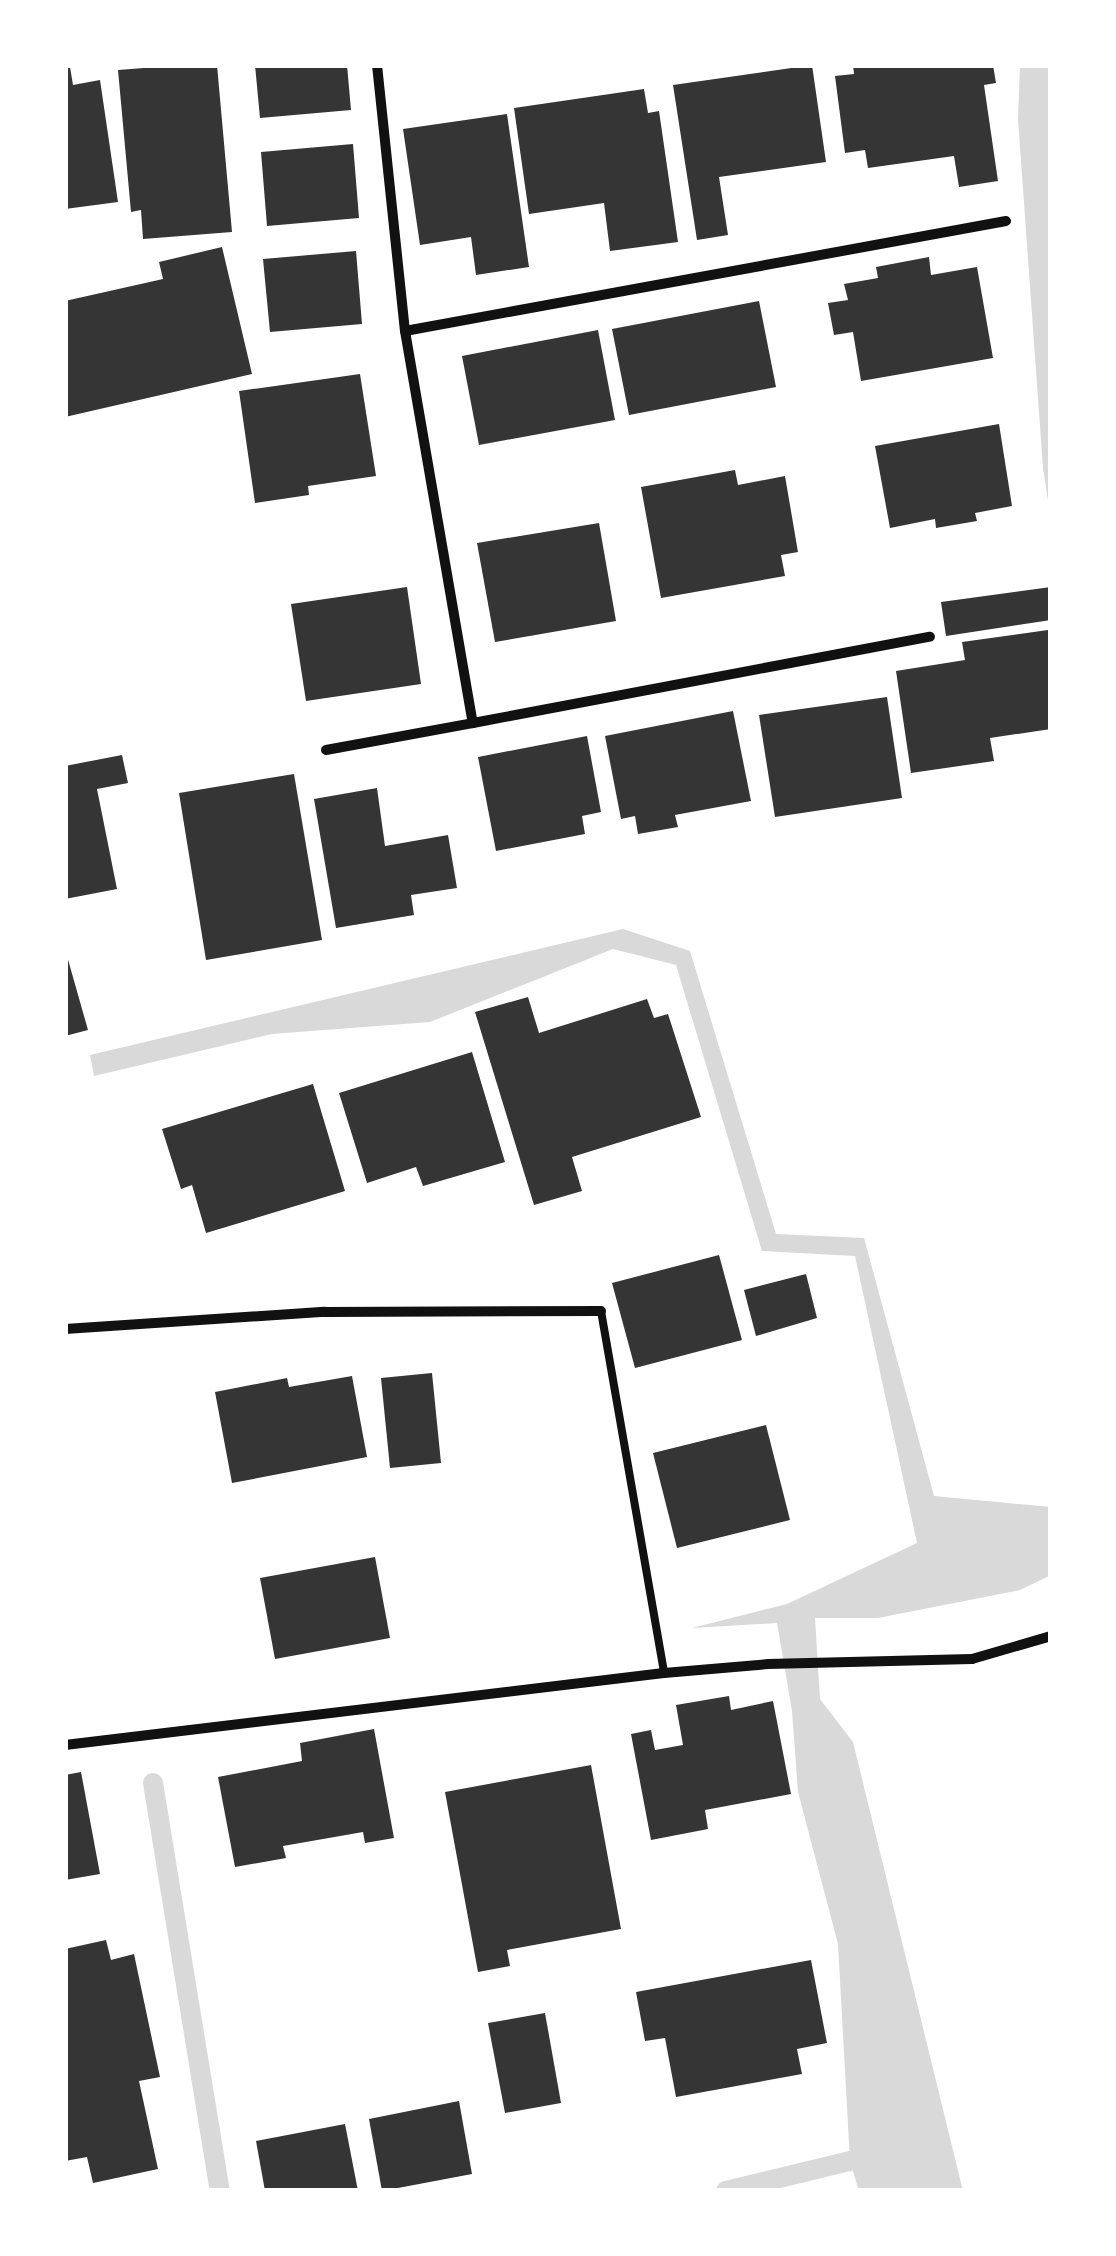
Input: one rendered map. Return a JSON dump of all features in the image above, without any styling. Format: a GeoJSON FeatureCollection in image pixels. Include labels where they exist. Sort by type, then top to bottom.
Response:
{"type":"FeatureCollection","features":[{"type":"Feature","properties":{"kind":"street"},"geometry":{"type":"LineString","coordinates":[[377,65],[405,331],[473,723]]}},
{"type":"Feature","properties":{"kind":"street"},"geometry":{"type":"LineString","coordinates":[[405,331],[1006,221]]}},
{"type":"Feature","properties":{"kind":"street"},"geometry":{"type":"LineString","coordinates":[[326,750],[930,636]]}},
{"type":"Feature","properties":{"kind":"street"},"geometry":{"type":"LineString","coordinates":[[65,1329],[324,1312],[601,1311]]}},
{"type":"Feature","properties":{"kind":"street"},"geometry":{"type":"LineString","coordinates":[[65,1744],[664,1673],[768,1664],[972,1659],[1051,1636]]}},
{"type":"Feature","properties":{"kind":"lane"},"geometry":{"type":"LineString","coordinates":[[601,1311],[664,1673]]}},
{"type":"Feature","properties":{"kind":"shaded area"},"geometry":{"type":"Polygon","coordinates":[[[1020,65],[1051,65],[1051,520],[1043,468],[1018,119],[1020,65]]]}},
{"type":"Feature","properties":{"kind":"shaded area"},"geometry":{"type":"Polygon","coordinates":[[[623,929],[690,951],[776,1234],[864,1238],[934,1496],[1051,1507],[1051,1575],[1020,1590],[878,1618],[815,1618],[820,1699],[853,1742],[963,2191],[859,2191],[850,2161],[838,1944],[798,1792],[792,1711],[777,1623],[692,1628],[787,1604],[917,1543],[855,1256],[762,1251],[676,965],[613,949],[430,1022],[272,1034],[94,1076],[90,1055],[623,929]]]}},
{"type":"Feature","properties":{"kind":"building"},"geometry":{"type":"Polygon","coordinates":[[[217,65],[232,232],[143,239],[141,210],[131,212],[118,70],[217,65]]]}},
{"type":"Feature","properties":{"kind":"building"},"geometry":{"type":"Polygon","coordinates":[[[255,65],[347,65],[351,110],[260,118],[255,65]]]}},
{"type":"Feature","properties":{"kind":"building"},"geometry":{"type":"Polygon","coordinates":[[[812,65],[826,162],[719,177],[728,235],[697,240],[673,85],[812,65]]]}},
{"type":"Feature","properties":{"kind":"building"},"geometry":{"type":"Polygon","coordinates":[[[853,65],[993,65],[996,83],[984,85],[998,181],[959,187],[954,156],[868,168],[865,150],[845,153],[835,76],[854,74],[853,65]]]}},
{"type":"Feature","properties":{"kind":"building"},"geometry":{"type":"Polygon","coordinates":[[[70,67],[73,85],[100,80],[118,202],[65,209],[65,68],[70,67]]]}},
{"type":"Feature","properties":{"kind":"building"},"geometry":{"type":"Polygon","coordinates":[[[644,89],[648,113],[659,111],[678,242],[610,251],[604,203],[529,214],[514,108],[644,89]]]}},
{"type":"Feature","properties":{"kind":"building"},"geometry":{"type":"Polygon","coordinates":[[[507,114],[529,267],[476,275],[471,237],[420,245],[403,129],[507,114]]]}},
{"type":"Feature","properties":{"kind":"building"},"geometry":{"type":"Polygon","coordinates":[[[353,144],[359,218],[267,226],[261,152],[353,144]]]}},
{"type":"Feature","properties":{"kind":"building"},"geometry":{"type":"Polygon","coordinates":[[[222,247],[252,374],[65,417],[65,301],[163,279],[159,262],[222,247]]]}},
{"type":"Feature","properties":{"kind":"building"},"geometry":{"type":"Polygon","coordinates":[[[356,251],[362,324],[270,332],[263,259],[356,251]]]}},
{"type":"Feature","properties":{"kind":"building"},"geometry":{"type":"Polygon","coordinates":[[[929,257],[931,275],[977,267],[993,358],[861,381],[853,332],[834,335],[828,303],[848,300],[844,284],[878,278],[876,267],[929,257]]]}},
{"type":"Feature","properties":{"kind":"building"},"geometry":{"type":"Polygon","coordinates":[[[759,301],[776,387],[629,415],[612,329],[759,301]]]}},
{"type":"Feature","properties":{"kind":"building"},"geometry":{"type":"Polygon","coordinates":[[[598,330],[615,420],[479,445],[462,356],[598,330]]]}},
{"type":"Feature","properties":{"kind":"building"},"geometry":{"type":"Polygon","coordinates":[[[360,374],[376,476],[308,486],[309,495],[255,503],[239,391],[360,374]]]}},
{"type":"Feature","properties":{"kind":"building"},"geometry":{"type":"Polygon","coordinates":[[[999,424],[1012,506],[975,513],[977,521],[936,528],[935,519],[890,528],[875,446],[999,424]]]}},
{"type":"Feature","properties":{"kind":"building"},"geometry":{"type":"Polygon","coordinates":[[[735,470],[738,485],[785,476],[798,552],[781,555],[785,576],[661,598],[641,487],[735,470]]]}},
{"type":"Feature","properties":{"kind":"building"},"geometry":{"type":"Polygon","coordinates":[[[599,523],[616,621],[495,642],[477,543],[599,523]]]}},
{"type":"Feature","properties":{"kind":"building"},"geometry":{"type":"Polygon","coordinates":[[[407,587],[421,684],[306,701],[291,604],[407,587]]]}},
{"type":"Feature","properties":{"kind":"building"},"geometry":{"type":"Polygon","coordinates":[[[1051,587],[1051,620],[946,636],[941,602],[1051,587]]]}},
{"type":"Feature","properties":{"kind":"building"},"geometry":{"type":"Polygon","coordinates":[[[1048,630],[1051,729],[990,738],[994,761],[911,773],[896,671],[965,660],[962,642],[1048,630]]]}},
{"type":"Feature","properties":{"kind":"building"},"geometry":{"type":"Polygon","coordinates":[[[887,697],[902,798],[775,817],[759,715],[887,697]]]}},
{"type":"Feature","properties":{"kind":"building"},"geometry":{"type":"Polygon","coordinates":[[[733,711],[751,801],[675,815],[678,827],[638,834],[635,816],[621,819],[605,736],[733,711]]]}},
{"type":"Feature","properties":{"kind":"building"},"geometry":{"type":"Polygon","coordinates":[[[587,736],[601,812],[582,816],[585,834],[496,851],[478,757],[587,736]]]}},
{"type":"Feature","properties":{"kind":"building"},"geometry":{"type":"Polygon","coordinates":[[[122,755],[128,783],[97,789],[117,889],[65,899],[65,766],[122,755]]]}},
{"type":"Feature","properties":{"kind":"building"},"geometry":{"type":"Polygon","coordinates":[[[294,774],[322,940],[206,960],[179,793],[294,774]]]}},
{"type":"Feature","properties":{"kind":"building"},"geometry":{"type":"Polygon","coordinates":[[[377,788],[385,846],[448,835],[457,888],[411,895],[414,915],[336,928],[314,799],[377,788]]]}},
{"type":"Feature","properties":{"kind":"building"},"geometry":{"type":"Polygon","coordinates":[[[65,949],[88,1030],[65,1036],[65,949]]]}},
{"type":"Feature","properties":{"kind":"building"},"geometry":{"type":"Polygon","coordinates":[[[528,997],[539,1033],[647,999],[654,1018],[668,1014],[701,1117],[572,1157],[582,1191],[534,1205],[475,1012],[528,997]]]}},
{"type":"Feature","properties":{"kind":"building"},"geometry":{"type":"Polygon","coordinates":[[[472,1052],[505,1162],[423,1186],[416,1167],[367,1183],[339,1093],[472,1052]]]}},
{"type":"Feature","properties":{"kind":"building"},"geometry":{"type":"Polygon","coordinates":[[[313,1084],[345,1191],[206,1233],[192,1185],[181,1189],[162,1129],[313,1084]]]}},
{"type":"Feature","properties":{"kind":"building"},"geometry":{"type":"Polygon","coordinates":[[[719,1255],[742,1340],[635,1368],[612,1283],[719,1255]]]}},
{"type":"Feature","properties":{"kind":"building"},"geometry":{"type":"Polygon","coordinates":[[[806,1274],[817,1318],[756,1336],[744,1290],[806,1274]]]}},
{"type":"Feature","properties":{"kind":"building"},"geometry":{"type":"Polygon","coordinates":[[[432,1373],[441,1463],[390,1468],[381,1378],[432,1373]]]}},
{"type":"Feature","properties":{"kind":"building"},"geometry":{"type":"Polygon","coordinates":[[[352,1376],[367,1457],[232,1483],[215,1392],[287,1378],[289,1387],[352,1376]]]}},
{"type":"Feature","properties":{"kind":"building"},"geometry":{"type":"Polygon","coordinates":[[[766,1425],[790,1520],[677,1548],[653,1453],[766,1425]]]}},
{"type":"Feature","properties":{"kind":"building"},"geometry":{"type":"Polygon","coordinates":[[[375,1557],[390,1638],[275,1659],[260,1578],[375,1557]]]}},
{"type":"Feature","properties":{"kind":"building"},"geometry":{"type":"Polygon","coordinates":[[[729,1696],[731,1710],[773,1701],[791,1794],[705,1810],[708,1829],[651,1840],[631,1734],[651,1730],[655,1750],[683,1745],[676,1705],[729,1696]]]}},
{"type":"Feature","properties":{"kind":"building"},"geometry":{"type":"Polygon","coordinates":[[[374,1729],[394,1838],[365,1843],[363,1832],[283,1846],[286,1858],[235,1867],[218,1777],[302,1761],[300,1743],[374,1729]]]}},
{"type":"Feature","properties":{"kind":"building"},"geometry":{"type":"Polygon","coordinates":[[[591,1765],[621,1929],[507,1950],[510,1966],[478,1972],[445,1792],[591,1765]]]}},
{"type":"Feature","properties":{"kind":"building"},"geometry":{"type":"Polygon","coordinates":[[[81,1772],[100,1874],[65,1880],[65,1775],[81,1772]]]}},
{"type":"Feature","properties":{"kind":"building"},"geometry":{"type":"Polygon","coordinates":[[[106,1940],[111,1960],[134,1954],[160,2077],[139,2081],[158,2169],[93,2183],[87,2157],[65,2161],[65,1949],[106,1940]]]}},
{"type":"Feature","properties":{"kind":"building"},"geometry":{"type":"Polygon","coordinates":[[[811,1960],[827,2043],[797,2049],[802,2074],[676,2097],[665,2038],[645,2041],[636,1992],[811,1960]]]}},
{"type":"Feature","properties":{"kind":"building"},"geometry":{"type":"Polygon","coordinates":[[[545,2013],[561,2103],[505,2113],[488,2023],[545,2013]]]}},
{"type":"Feature","properties":{"kind":"building"},"geometry":{"type":"Polygon","coordinates":[[[459,2101],[472,2174],[382,2191],[369,2119],[459,2101]]]}},
{"type":"Feature","properties":{"kind":"building"},"geometry":{"type":"Polygon","coordinates":[[[345,2124],[358,2191],[265,2191],[256,2141],[345,2124]]]}},
{"type":"Feature","properties":{"kind":"waterway"},"geometry":{"type":"LineString","coordinates":[[153,1783],[220,2191]]}},
{"type":"Feature","properties":{"kind":"waterway"},"geometry":{"type":"LineString","coordinates":[[726,2191],[850,2161]]}}]}
